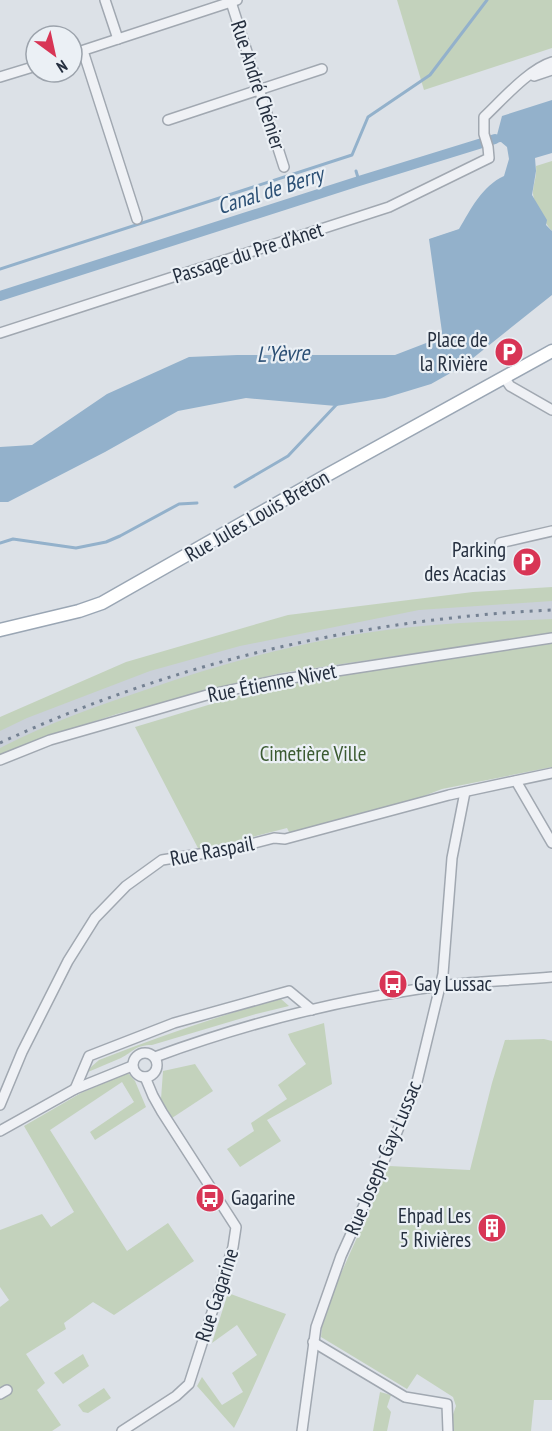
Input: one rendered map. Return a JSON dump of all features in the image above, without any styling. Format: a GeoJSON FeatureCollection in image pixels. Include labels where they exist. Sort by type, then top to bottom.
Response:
{"type":"FeatureCollection","features":[{"type":"Feature","properties":{"kind":"main road","name":"Rue Jules Louis Breton"},"geometry":{"type":"LineString","coordinates":[[0,630],[79,611],[102,603],[552,351]]}},
{"type":"Feature","properties":{"kind":"street"},"geometry":{"type":"LineString","coordinates":[[105,0],[118,39]]}},
{"type":"Feature","properties":{"kind":"street"},"geometry":{"type":"LineString","coordinates":[[84,51],[234,1]]}},
{"type":"Feature","properties":{"kind":"street","name":"Rue André Chénier"},"geometry":{"type":"LineString","coordinates":[[234,1],[284,167]]}},
{"type":"Feature","properties":{"kind":"street"},"geometry":{"type":"LineString","coordinates":[[84,54],[137,219]]}},
{"type":"Feature","properties":{"kind":"street"},"geometry":{"type":"LineString","coordinates":[[523,80],[545,64],[552,62]]}},
{"type":"Feature","properties":{"kind":"street"},"geometry":{"type":"LineString","coordinates":[[168,120],[322,69]]}},
{"type":"Feature","properties":{"kind":"street"},"geometry":{"type":"LineString","coordinates":[[0,77],[24,70]]}},
{"type":"Feature","properties":{"kind":"street"},"geometry":{"type":"LineString","coordinates":[[523,80],[552,70]]}},
{"type":"Feature","properties":{"kind":"street","name":"Passage du Pre d’Anet"},"geometry":{"type":"LineString","coordinates":[[0,333],[389,207],[489,152],[484,134],[484,117],[523,80]]}},
{"type":"Feature","properties":{"kind":"street"},"geometry":{"type":"LineString","coordinates":[[504,377],[510,386],[552,410]]}},
{"type":"Feature","properties":{"kind":"street"},"geometry":{"type":"LineString","coordinates":[[500,543],[552,531]]}},
{"type":"Feature","properties":{"kind":"street","name":"Rue Étienne Nivet"},"geometry":{"type":"LineString","coordinates":[[0,760],[50,740],[207,695],[278,680],[552,638]]}},
{"type":"Feature","properties":{"kind":"street","name":"Rue Raspail"},"geometry":{"type":"LineString","coordinates":[[0,1105],[22,1052],[68,961],[95,918],[126,886],[162,860],[231,849],[274,838],[285,838],[465,792],[552,773]]}},
{"type":"Feature","properties":{"kind":"street"},"geometry":{"type":"LineString","coordinates":[[516,781],[552,843]]}},
{"type":"Feature","properties":{"kind":"street","name":"Rue Joseph Gay-Lussac"},"geometry":{"type":"LineString","coordinates":[[302,1431],[316,1327],[341,1256],[417,1086],[441,987],[452,858],[465,792]]}},
{"type":"Feature","properties":{"kind":"street"},"geometry":{"type":"LineString","coordinates":[[154,1058],[248,1026],[312,1010],[441,987],[552,977]]}},
{"type":"Feature","properties":{"kind":"street"},"geometry":{"type":"LineString","coordinates":[[75,1089],[89,1056],[174,1023],[289,990],[312,1010]]}},
{"type":"Feature","properties":{"kind":"street"},"geometry":{"type":"LineString","coordinates":[[149,1053],[154,1058],[156,1069],[152,1075],[145,1077],[133,1070],[134,1059],[139,1054],[149,1053]]}},
{"type":"Feature","properties":{"kind":"street"},"geometry":{"type":"LineString","coordinates":[[0,1131],[75,1089],[132,1066]]}},
{"type":"Feature","properties":{"kind":"street","name":"Rue Gagarine"},"geometry":{"type":"LineString","coordinates":[[122,1431],[176,1396],[189,1384],[233,1247],[236,1227],[162,1112],[145,1077]]}},
{"type":"Feature","properties":{"kind":"street"},"geometry":{"type":"LineString","coordinates":[[313,1342],[405,1397],[447,1404],[448,1431]]}},
{"type":"Feature","properties":{"kind":"shaded area"},"geometry":{"type":"Polygon","coordinates":[[[552,596],[552,622],[306,651],[0,752],[0,723],[232,641],[397,609],[552,596]]]}},
{"type":"Feature","properties":{"kind":"green space"},"geometry":{"type":"Polygon","coordinates":[[[397,0],[552,0],[552,48],[424,90],[397,0]]]}},
{"type":"Feature","properties":{"kind":"green space"},"geometry":{"type":"Polygon","coordinates":[[[552,161],[552,231],[537,206],[533,191],[536,166],[552,161]]]}},
{"type":"Feature","properties":{"kind":"green space"},"geometry":{"type":"Polygon","coordinates":[[[552,587],[552,601],[419,610],[240,646],[150,671],[27,718],[0,731],[0,717],[126,662],[288,615],[473,592],[552,587]]]}},
{"type":"Feature","properties":{"kind":"green space"},"geometry":{"type":"Polygon","coordinates":[[[552,619],[552,634],[281,673],[117,714],[31,742],[0,756],[0,748],[74,715],[183,677],[247,658],[379,631],[464,623],[552,619]]]}},
{"type":"Feature","properties":{"kind":"green space","name":"Cimetière Ville"},"geometry":{"type":"Polygon","coordinates":[[[552,642],[552,767],[442,789],[403,804],[290,834],[287,828],[199,850],[135,727],[238,696],[282,689],[286,685],[552,642]]]}},
{"type":"Feature","properties":{"kind":"green space"},"geometry":{"type":"Polygon","coordinates":[[[281,999],[289,1006],[142,1046],[88,1072],[99,1060],[122,1051],[212,1019],[281,999]]]}},
{"type":"Feature","properties":{"kind":"green space"},"geometry":{"type":"Polygon","coordinates":[[[324,1023],[332,1084],[267,1120],[281,1141],[240,1167],[227,1149],[254,1131],[251,1123],[287,1099],[278,1085],[306,1064],[288,1034],[324,1023]]]}},
{"type":"Feature","properties":{"kind":"green space"},"geometry":{"type":"Polygon","coordinates":[[[544,1039],[552,1041],[552,1400],[534,1400],[531,1431],[447,1431],[456,1406],[453,1397],[417,1374],[407,1389],[321,1337],[322,1327],[338,1280],[389,1166],[470,1170],[505,1040],[544,1039]]]}},
{"type":"Feature","properties":{"kind":"green space"},"geometry":{"type":"Polygon","coordinates":[[[195,1064],[213,1091],[172,1118],[161,1099],[163,1071],[195,1064]]]}},
{"type":"Feature","properties":{"kind":"green space"},"geometry":{"type":"Polygon","coordinates":[[[128,1073],[135,1081],[146,1107],[95,1140],[90,1132],[134,1102],[122,1082],[50,1130],[127,1251],[168,1223],[194,1261],[114,1315],[93,1302],[64,1323],[66,1329],[26,1354],[45,1383],[37,1390],[61,1425],[52,1431],[0,1431],[0,1307],[9,1300],[0,1287],[0,1230],[42,1214],[51,1227],[74,1212],[24,1126],[81,1093],[128,1073]]]}},
{"type":"Feature","properties":{"kind":"green space"},"geometry":{"type":"Polygon","coordinates":[[[228,1293],[286,1314],[234,1428],[197,1386],[202,1377],[222,1405],[243,1392],[232,1373],[257,1355],[237,1325],[212,1343],[228,1293]]]}},
{"type":"Feature","properties":{"kind":"green space"},"geometry":{"type":"Polygon","coordinates":[[[83,1354],[89,1366],[63,1384],[54,1373],[83,1354]]]}},
{"type":"Feature","properties":{"kind":"green space"},"geometry":{"type":"Polygon","coordinates":[[[104,1388],[111,1398],[88,1413],[83,1412],[78,1405],[104,1388]]]}},
{"type":"Feature","properties":{"kind":"green space"},"geometry":{"type":"Polygon","coordinates":[[[380,1392],[391,1395],[387,1407],[391,1412],[387,1431],[373,1431],[380,1392]]]}},
{"type":"Feature","properties":{"kind":"water"},"geometry":{"type":"Polygon","coordinates":[[[552,100],[552,153],[535,158],[536,171],[532,195],[547,220],[546,225],[552,231],[552,295],[463,366],[431,384],[385,398],[336,406],[246,398],[178,411],[8,502],[0,502],[0,447],[32,445],[107,394],[189,357],[395,355],[434,340],[442,332],[429,239],[459,229],[483,192],[504,176],[509,159],[507,147],[501,142],[491,143],[490,139],[497,135],[502,116],[552,100]]]}},
{"type":"Feature","properties":{"kind":"waterway"},"geometry":{"type":"LineString","coordinates":[[0,269],[352,155],[368,117],[430,75],[487,0]]}},
{"type":"Feature","properties":{"kind":"waterway","name":"Canal de Berry"},"geometry":{"type":"LineString","coordinates":[[0,296],[495,139]]}},
{"type":"Feature","properties":{"kind":"waterway"},"geometry":{"type":"LineString","coordinates":[[356,171],[359,181]]}},
{"type":"Feature","properties":{"kind":"waterway"},"geometry":{"type":"LineString","coordinates":[[235,487],[288,456],[337,404]]}},
{"type":"Feature","properties":{"kind":"waterway"},"geometry":{"type":"LineString","coordinates":[[0,543],[13,539],[76,548],[106,542],[179,504],[197,503]]}},
{"type":"Feature","properties":{"kind":"railway"},"geometry":{"type":"LineString","coordinates":[[0,743],[66,714],[133,689],[270,649],[410,623],[552,610]]}},
{"type":"Feature","properties":{"kind":"place","name":"Place de la Rivière"},"geometry":{"type":"Point","coordinates":[509,352]}},
{"type":"Feature","properties":{"kind":"place","name":"Parking des Acacias"},"geometry":{"type":"Point","coordinates":[527,562]}},
{"type":"Feature","properties":{"kind":"place","name":"Gay Lussac"},"geometry":{"type":"Point","coordinates":[393,984]}},
{"type":"Feature","properties":{"kind":"place","name":"Gagarine"},"geometry":{"type":"Point","coordinates":[210,1198]}},
{"type":"Feature","properties":{"kind":"place","name":"Ehpad Les 5 Rivières"},"geometry":{"type":"Point","coordinates":[492,1228]}},
{"type":"Feature","properties":{"kind":"water label","name":"L'Yèvre"},"geometry":{"type":"Point","coordinates":[283,353]}}]}
